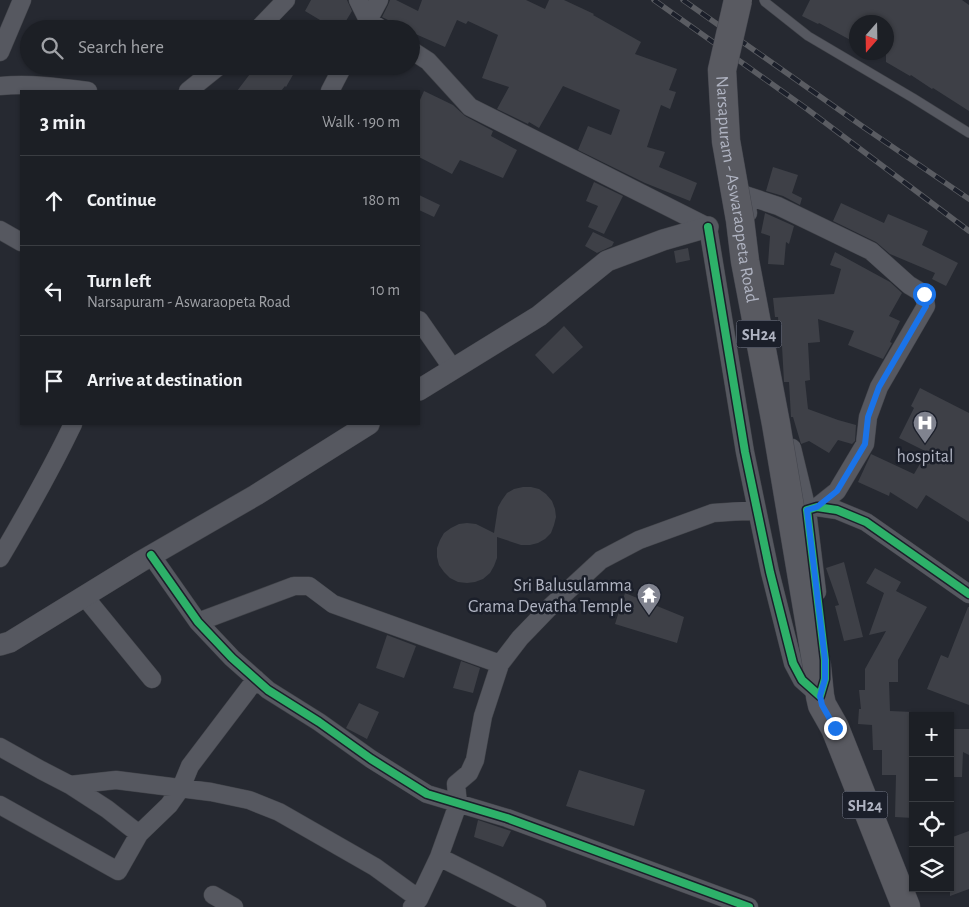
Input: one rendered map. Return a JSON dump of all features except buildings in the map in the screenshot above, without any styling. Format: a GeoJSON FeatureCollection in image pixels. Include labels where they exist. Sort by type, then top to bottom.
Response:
{"type":"FeatureCollection","features":[{"type":"Feature","properties":{"kind":"main road","name":"Narsapuram - Aswaraopeta Road"},"geometry":{"type":"LineString","coordinates":[[738,0],[722,70],[726,141],[745,261],[776,424],[817,667],[821,700],[822,737],[888,907]]}},
{"type":"Feature","properties":{"kind":"main road","name":"Narsapuram - Aswaraopeta Road"},"geometry":{"type":"LineString","coordinates":[[821,700],[835,728],[906,907]]}},
{"type":"Feature","properties":{"kind":"street"},"geometry":{"type":"LineString","coordinates":[[0,52],[22,0]]}},
{"type":"Feature","properties":{"kind":"street"},"geometry":{"type":"LineString","coordinates":[[267,20],[286,0]]}},
{"type":"Feature","properties":{"kind":"street"},"geometry":{"type":"LineString","coordinates":[[358,0],[368,20]]}},
{"type":"Feature","properties":{"kind":"street"},"geometry":{"type":"LineString","coordinates":[[373,20],[379,0]]}},
{"type":"Feature","properties":{"kind":"street"},"geometry":{"type":"LineString","coordinates":[[420,56],[428,61],[470,107],[708,227]]}},
{"type":"Feature","properties":{"kind":"street"},"geometry":{"type":"LineString","coordinates":[[189,90],[208,75]]}},
{"type":"Feature","properties":{"kind":"street"},"geometry":{"type":"LineString","coordinates":[[331,90],[338,75]]}},
{"type":"Feature","properties":{"kind":"street"},"geometry":{"type":"LineString","coordinates":[[0,86],[17,85],[79,90]]}},
{"type":"Feature","properties":{"kind":"street"},"geometry":{"type":"LineString","coordinates":[[812,509],[837,491],[865,444],[868,417],[879,387],[926,306],[926,300],[924,294],[909,285],[871,251],[778,206],[745,195],[789,432],[812,509],[825,660],[825,679],[821,700]]}},
{"type":"Feature","properties":{"kind":"street"},"geometry":{"type":"LineString","coordinates":[[420,389],[539,316],[607,261],[663,240],[708,227]]}},
{"type":"Feature","properties":{"kind":"street"},"geometry":{"type":"LineString","coordinates":[[708,227],[745,452],[770,572],[793,663],[802,680],[821,700]]}},
{"type":"Feature","properties":{"kind":"street"},"geometry":{"type":"LineString","coordinates":[[0,230],[20,241]]}},
{"type":"Feature","properties":{"kind":"street"},"geometry":{"type":"LineString","coordinates":[[420,321],[453,369]]}},
{"type":"Feature","properties":{"kind":"street"},"geometry":{"type":"LineString","coordinates":[[0,558],[28,510],[73,425]]}},
{"type":"Feature","properties":{"kind":"street"},"geometry":{"type":"LineString","coordinates":[[0,645],[10,642],[151,555],[256,495],[367,425]]}},
{"type":"Feature","properties":{"kind":"street"},"geometry":{"type":"LineString","coordinates":[[812,509],[837,510],[866,522],[969,594]]}},
{"type":"Feature","properties":{"kind":"street"},"geometry":{"type":"LineString","coordinates":[[70,785],[116,780],[211,792],[248,800],[279,812],[375,866],[416,903],[439,857],[458,804],[456,784],[469,773],[475,760],[483,716],[500,664],[520,638],[601,560],[639,540],[713,513],[757,510]]}},
{"type":"Feature","properties":{"kind":"street"},"geometry":{"type":"LineString","coordinates":[[151,555],[198,622],[256,680],[371,759],[427,794],[507,818],[749,907]]}},
{"type":"Feature","properties":{"kind":"street"},"geometry":{"type":"LineString","coordinates":[[198,622],[294,586],[309,586],[333,604],[500,664]]}},
{"type":"Feature","properties":{"kind":"street"},"geometry":{"type":"LineString","coordinates":[[84,596],[152,679]]}},
{"type":"Feature","properties":{"kind":"street"},"geometry":{"type":"LineString","coordinates":[[0,804],[118,871],[139,834],[169,805],[181,788],[190,766],[256,680]]}},
{"type":"Feature","properties":{"kind":"street"},"geometry":{"type":"LineString","coordinates":[[0,747],[70,785],[107,809],[139,834]]}},
{"type":"Feature","properties":{"kind":"street"},"geometry":{"type":"LineString","coordinates":[[439,857],[537,907]]}},
{"type":"Feature","properties":{"kind":"street"},"geometry":{"type":"LineString","coordinates":[[213,895],[234,907]]}},
{"type":"Feature","properties":{"kind":"lane"},"geometry":{"type":"LineString","coordinates":[[764,0],[764,2],[808,36],[969,133]]}},
{"type":"Feature","properties":{"kind":"railway"},"geometry":{"type":"LineString","coordinates":[[654,0],[807,109],[969,231]]}},
{"type":"Feature","properties":{"kind":"railway"},"geometry":{"type":"LineString","coordinates":[[683,0],[969,199]]}},
{"type":"Feature","properties":{"kind":"cycle path"},"geometry":{"type":"LineString","coordinates":[[708,227],[745,452],[770,572],[793,663],[802,680],[820,696],[825,679],[825,660],[807,510],[817,507],[837,510],[866,522],[969,594]]}},
{"type":"Feature","properties":{"kind":"cycle path"},"geometry":{"type":"LineString","coordinates":[[151,555],[198,622],[232,658],[268,690],[427,794],[507,818],[749,907]]}},
{"type":"Feature","properties":{"kind":"place","name":"hospital"},"geometry":{"type":"Point","coordinates":[925,444]}},
{"type":"Feature","properties":{"kind":"place","name":"Sri Balusulamma Grama Devatha Temple"},"geometry":{"type":"Point","coordinates":[649,616]}},
{"type":"Feature","properties":{"kind":"route"},"geometry":{"type":"LineString","coordinates":[[835,728],[822,705],[820,696],[825,679],[825,660],[807,510],[817,507],[837,491],[865,444],[868,417],[879,387],[926,306],[924,294]]}}]}
